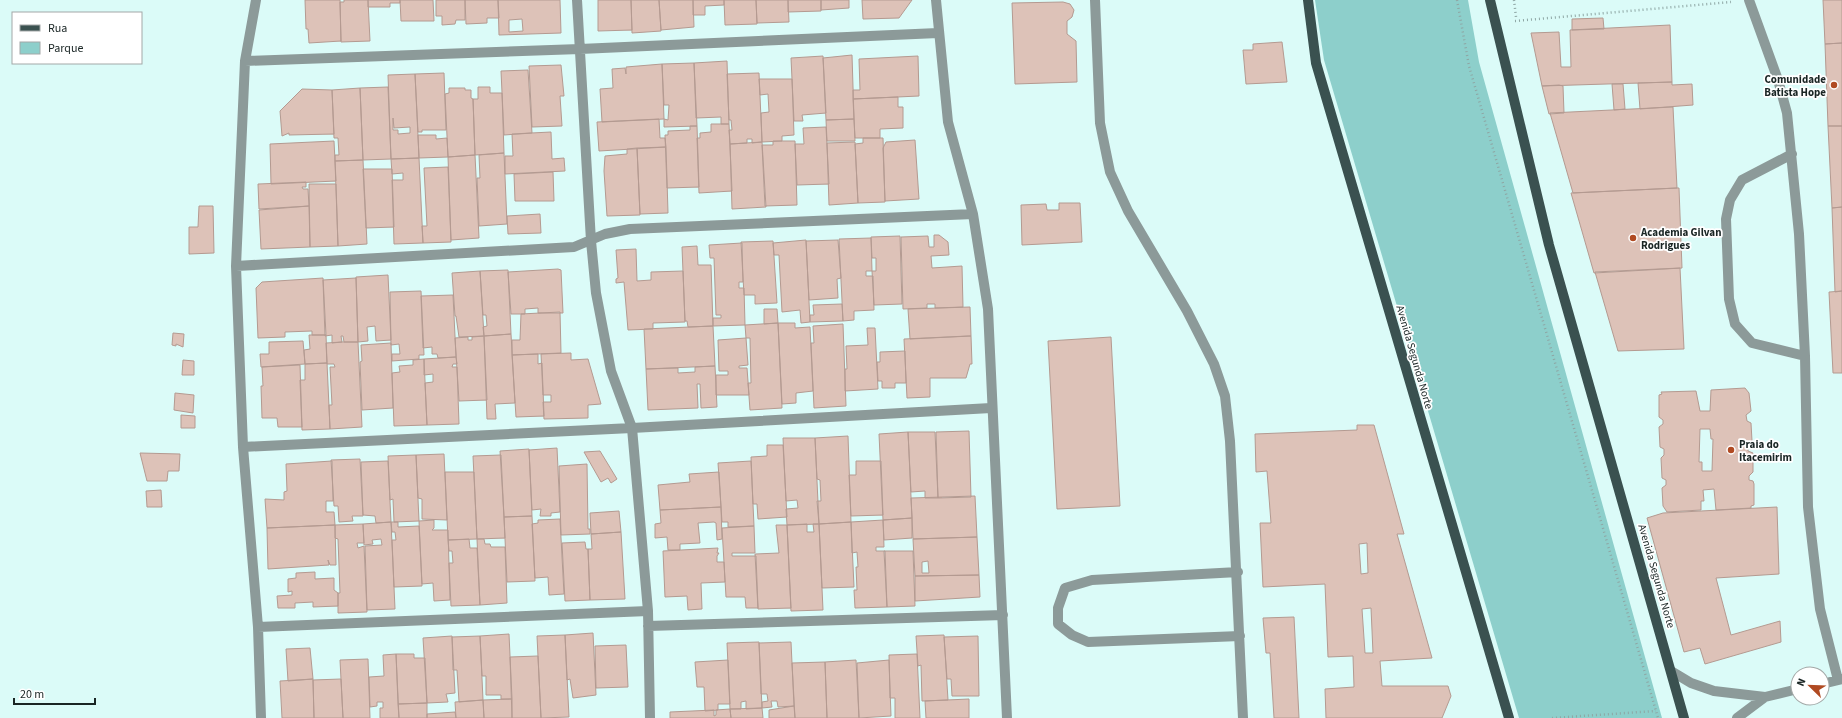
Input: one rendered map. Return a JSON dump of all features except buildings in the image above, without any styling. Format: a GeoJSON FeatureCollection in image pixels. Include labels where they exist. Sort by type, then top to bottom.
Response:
{"type":"FeatureCollection","features":[{"type":"Feature","properties":{"kind":"main road","name":"Avenida Segunda Norte"},"geometry":{"type":"LineString","coordinates":[[1308,0],[1316,63],[1509,718]]}},
{"type":"Feature","properties":{"kind":"main road","name":"Avenida Segunda Norte"},"geometry":{"type":"LineString","coordinates":[[1490,0],[1494,23],[1549,245],[1684,718]]}},
{"type":"Feature","properties":{"kind":"street"},"geometry":{"type":"LineString","coordinates":[[256,0],[245,61],[236,266],[243,447],[258,627],[261,718]]}},
{"type":"Feature","properties":{"kind":"street"},"geometry":{"type":"LineString","coordinates":[[577,0],[591,241],[596,293],[612,371],[632,428],[648,612],[650,718]]}},
{"type":"Feature","properties":{"kind":"street"},"geometry":{"type":"LineString","coordinates":[[936,0],[938,33],[948,122],[972,214],[988,309],[991,408],[1003,615],[1006,718]]}},
{"type":"Feature","properties":{"kind":"street"},"geometry":{"type":"LineString","coordinates":[[1095,0],[1100,123],[1110,172],[1128,211],[1187,311],[1204,344],[1214,364],[1225,396],[1230,441],[1238,572],[1244,718]]}},
{"type":"Feature","properties":{"kind":"street"},"geometry":{"type":"LineString","coordinates":[[1749,0],[1778,80],[1787,113],[1792,154],[1799,234],[1805,356],[1808,507],[1820,609],[1840,680],[1830,682]]}},
{"type":"Feature","properties":{"kind":"street"},"geometry":{"type":"LineString","coordinates":[[245,61],[580,49],[938,33]]}},
{"type":"Feature","properties":{"kind":"street"},"geometry":{"type":"LineString","coordinates":[[1792,154],[1742,180],[1730,200],[1726,219],[1729,299],[1735,324],[1752,343],[1805,356]]}},
{"type":"Feature","properties":{"kind":"street"},"geometry":{"type":"LineString","coordinates":[[236,266],[574,247],[605,234],[630,229],[972,214]]}},
{"type":"Feature","properties":{"kind":"street"},"geometry":{"type":"LineString","coordinates":[[243,447],[632,428],[991,408]]}},
{"type":"Feature","properties":{"kind":"street"},"geometry":{"type":"LineString","coordinates":[[1238,572],[1092,580],[1065,588],[1058,608],[1058,624],[1072,635],[1088,642],[1240,636]]}},
{"type":"Feature","properties":{"kind":"street"},"geometry":{"type":"LineString","coordinates":[[258,627],[648,612]]}},
{"type":"Feature","properties":{"kind":"street"},"geometry":{"type":"LineString","coordinates":[[648,626],[1003,615]]}},
{"type":"Feature","properties":{"kind":"street"},"geometry":{"type":"LineString","coordinates":[[1671,671],[1691,684],[1714,691],[1765,697],[1790,691]]}},
{"type":"Feature","properties":{"kind":"street"},"geometry":{"type":"LineString","coordinates":[[1738,718],[1765,697]]}},
{"type":"Feature","properties":{"kind":"path"},"geometry":{"type":"LineString","coordinates":[[1457,0],[1469,66],[1658,718]]}},
{"type":"Feature","properties":{"kind":"path"},"geometry":{"type":"LineString","coordinates":[[1514,0],[1516,21]]}},
{"type":"Feature","properties":{"kind":"path"},"geometry":{"type":"LineString","coordinates":[[1494,23],[1749,0]]}},
{"type":"Feature","properties":{"kind":"path"},"geometry":{"type":"LineString","coordinates":[[1552,718],[1656,711]]}},
{"type":"Feature","properties":{"kind":"green space"},"geometry":{"type":"Polygon","coordinates":[[[1315,0],[1468,0],[1479,62],[1662,718],[1519,718],[1324,60],[1315,0]]]}},
{"type":"Feature","properties":{"kind":"place","name":"Comunidade Batista Hope"},"geometry":{"type":"Point","coordinates":[1834,85]}},
{"type":"Feature","properties":{"kind":"place","name":"Academia Gilvan Rodrigues"},"geometry":{"type":"Point","coordinates":[1633,238]}},
{"type":"Feature","properties":{"kind":"place","name":"Praia do Itacemirim"},"geometry":{"type":"Point","coordinates":[1731,450]}}]}
